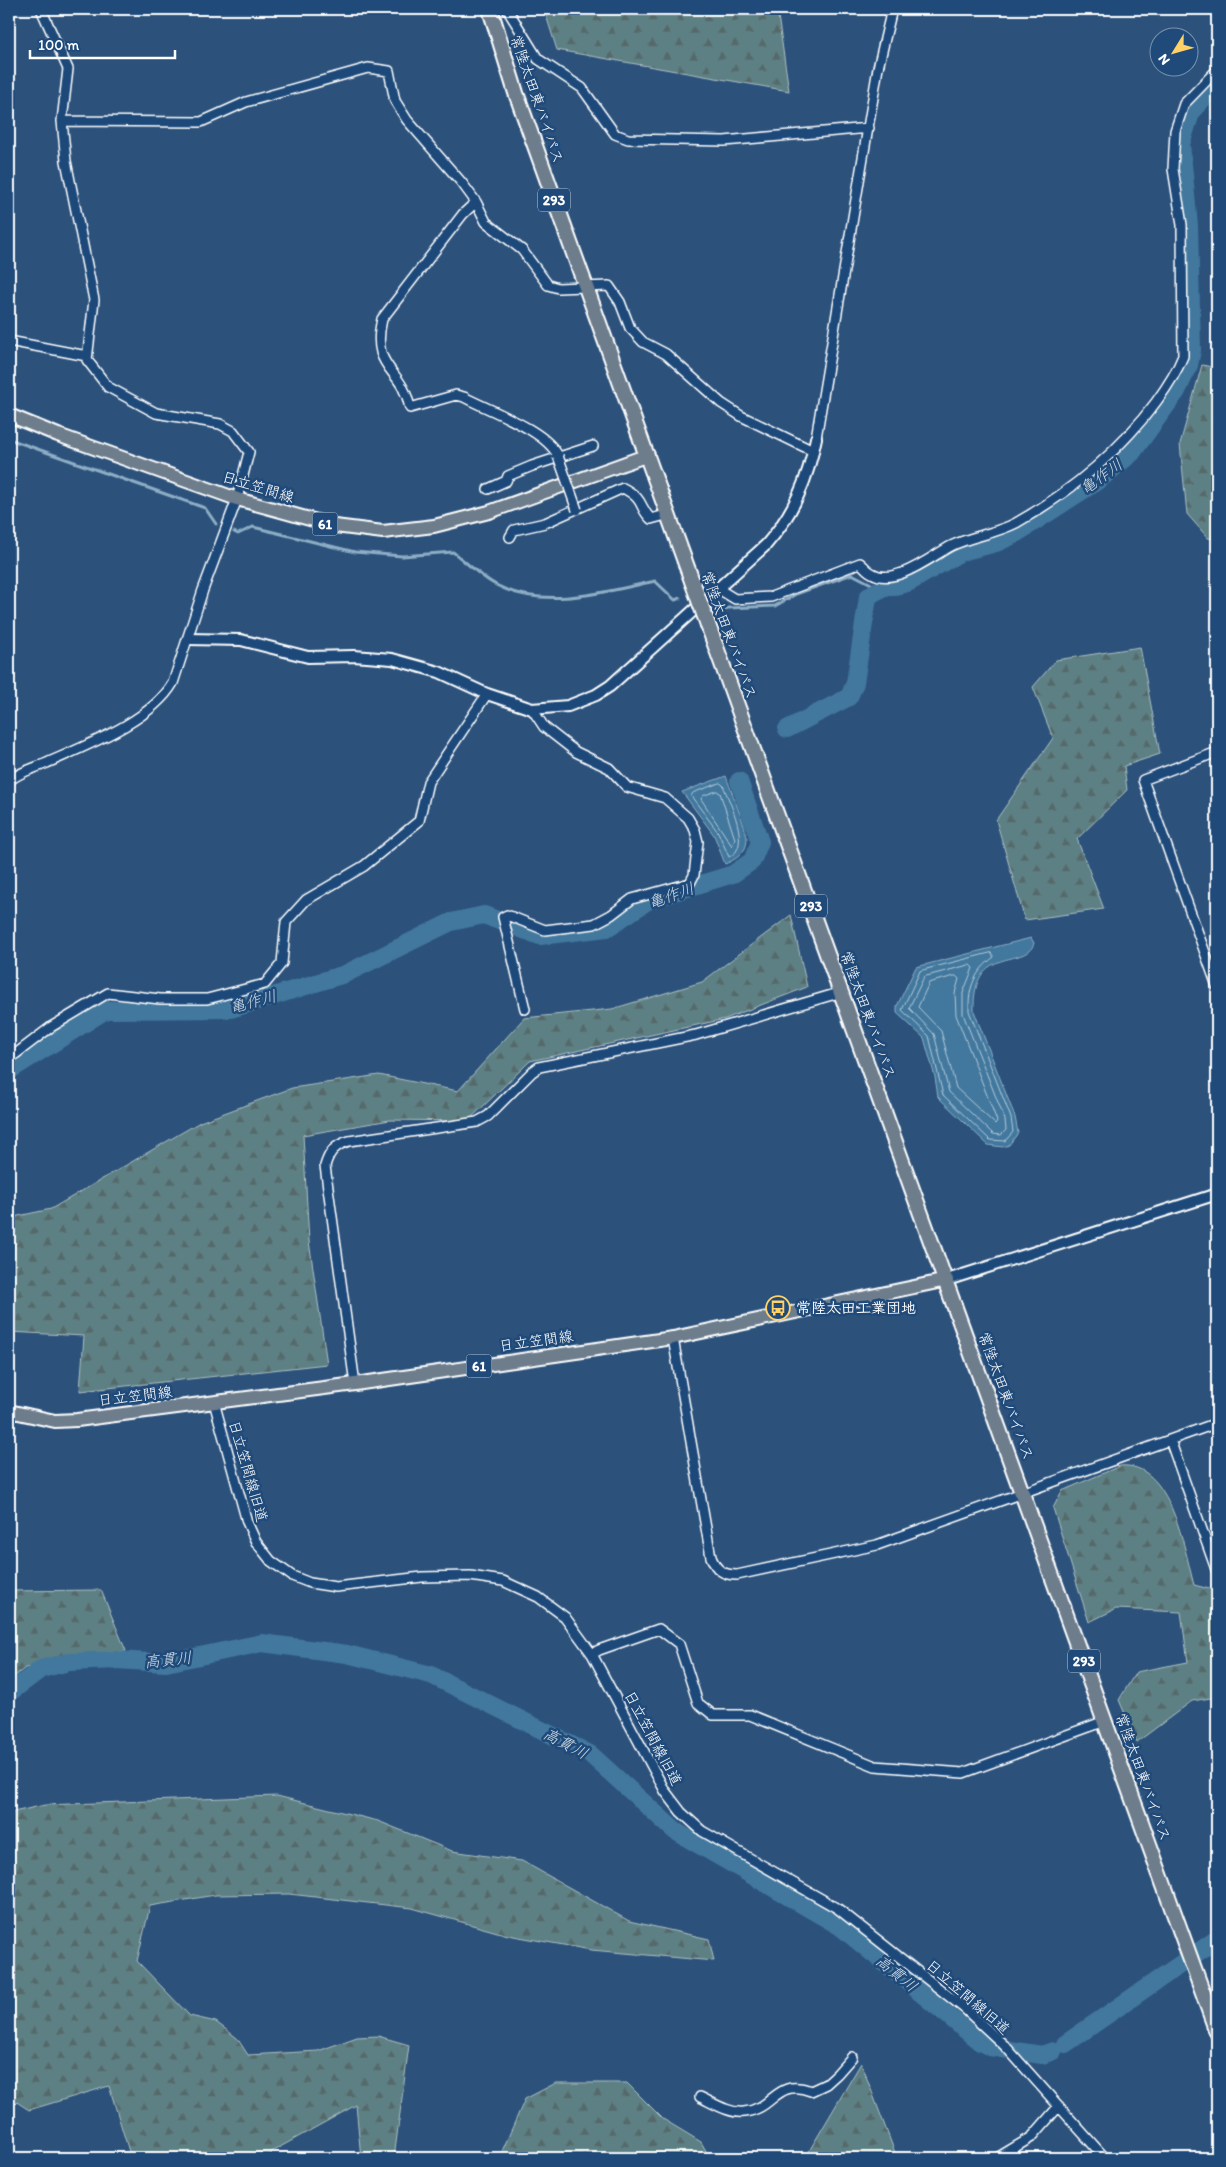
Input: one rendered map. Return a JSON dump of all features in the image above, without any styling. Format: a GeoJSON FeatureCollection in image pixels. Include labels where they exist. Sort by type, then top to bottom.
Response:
{"type":"FeatureCollection","features":[{"type":"Feature","properties":{"kind":"highway","name":"常陸太田東バイパス"},"geometry":{"type":"LineString","coordinates":[[490,9],[516,93],[947,1280],[1217,2032]]}},
{"type":"Feature","properties":{"kind":"main road","name":"日立笠間線"},"geometry":{"type":"LineString","coordinates":[[9,414],[58,435],[237,500],[335,526],[383,532],[434,526],[488,512],[648,455]]}},
{"type":"Feature","properties":{"kind":"main road","name":"日立笠間線"},"geometry":{"type":"LineString","coordinates":[[9,1411],[55,1421],[77,1420],[355,1384],[673,1338],[947,1280]]}},
{"type":"Feature","properties":{"kind":"street"},"geometry":{"type":"LineString","coordinates":[[9,782],[21,774],[77,750],[146,713],[158,704],[173,683],[237,500],[250,452],[233,431],[220,424],[156,413],[108,387],[87,360],[94,300],[66,160],[62,121],[68,69],[40,9]]}},
{"type":"Feature","properties":{"kind":"street"},"geometry":{"type":"LineString","coordinates":[[506,9],[538,58],[582,88],[616,134],[628,139],[724,141],[869,128]]}},
{"type":"Feature","properties":{"kind":"street"},"geometry":{"type":"LineString","coordinates":[[188,639],[241,640],[308,657],[354,656],[392,660],[439,672],[488,694],[532,708],[568,706],[596,695],[610,686],[752,558],[782,526],[803,486],[816,438],[878,68],[892,9]]}},
{"type":"Feature","properties":{"kind":"street"},"geometry":{"type":"LineString","coordinates":[[62,121],[201,122],[246,102],[349,73],[368,68],[389,71],[395,101],[407,120],[476,202],[486,222],[522,250],[548,285],[558,288],[610,286],[620,302],[630,328],[643,342],[666,354],[721,403],[741,416],[813,451]]}},
{"type":"Feature","properties":{"kind":"street"},"geometry":{"type":"LineString","coordinates":[[717,588],[735,599],[771,597],[860,563],[872,574],[888,577],[925,563],[952,546],[1015,523],[1074,486],[1098,468],[1141,422],[1177,373],[1183,356],[1182,225],[1173,169],[1175,131],[1184,104],[1217,70]]}},
{"type":"Feature","properties":{"kind":"street"},"geometry":{"type":"LineString","coordinates":[[476,202],[463,214],[382,319],[378,338],[380,356],[407,392],[410,408],[456,395],[542,436],[554,447],[577,510]]}},
{"type":"Feature","properties":{"kind":"street"},"geometry":{"type":"LineString","coordinates":[[9,341],[88,356]]}},
{"type":"Feature","properties":{"kind":"street"},"geometry":{"type":"LineString","coordinates":[[488,490],[506,481],[508,476],[558,456],[593,446]]}},
{"type":"Feature","properties":{"kind":"street"},"geometry":{"type":"LineString","coordinates":[[510,537],[514,530],[545,523],[623,488],[640,500],[646,514],[651,519],[669,514]]}},
{"type":"Feature","properties":{"kind":"street"},"geometry":{"type":"LineString","coordinates":[[9,1059],[51,1027],[108,993],[160,999],[207,999],[264,984],[282,963],[286,922],[306,900],[364,866],[418,820],[428,782],[488,694]]}},
{"type":"Feature","properties":{"kind":"street"},"geometry":{"type":"LineString","coordinates":[[525,1009],[503,917],[507,915],[545,930],[594,924],[611,915],[632,898],[690,883],[694,875],[698,842],[692,824],[670,802],[659,794],[642,792],[627,787],[609,768],[576,752],[544,727],[532,708]]}},
{"type":"Feature","properties":{"kind":"street"},"geometry":{"type":"LineString","coordinates":[[1217,752],[1143,780],[1217,986]]}},
{"type":"Feature","properties":{"kind":"street"},"geometry":{"type":"LineString","coordinates":[[355,1384],[325,1166],[332,1150],[340,1143],[477,1122],[488,1116],[532,1072],[539,1068],[696,1036],[842,992]]}},
{"type":"Feature","properties":{"kind":"street"},"geometry":{"type":"LineString","coordinates":[[947,1280],[1217,1194]]}},
{"type":"Feature","properties":{"kind":"street"},"geometry":{"type":"LineString","coordinates":[[673,1338],[711,1557],[719,1570],[727,1575],[737,1575],[820,1559],[877,1545],[1217,1423]]}},
{"type":"Feature","properties":{"kind":"street","name":"日立笠間線旧道"},"geometry":{"type":"LineString","coordinates":[[214,1402],[246,1522],[256,1542],[271,1561],[292,1576],[310,1583],[336,1586],[422,1577],[470,1576],[503,1581],[538,1598],[565,1617],[592,1654],[665,1791],[681,1812],[710,1835],[837,1908],[965,2009],[1006,2047],[1105,2158]]}},
{"type":"Feature","properties":{"kind":"street"},"geometry":{"type":"LineString","coordinates":[[1170,1440],[1217,1572]]}},
{"type":"Feature","properties":{"kind":"street"},"geometry":{"type":"LineString","coordinates":[[592,1654],[598,1650],[659,1629],[679,1644],[698,1703],[714,1715],[750,1715],[875,1766],[964,1773],[1105,1721]]}},
{"type":"Feature","properties":{"kind":"street"},"geometry":{"type":"LineString","coordinates":[[700,2097],[721,2107],[742,2113],[759,2109],[787,2088],[797,2086],[811,2091],[826,2084],[852,2057]]}},
{"type":"Feature","properties":{"kind":"street"},"geometry":{"type":"LineString","coordinates":[[997,2158],[1032,2137],[1059,2106]]}},
{"type":"Feature","properties":{"kind":"green space"},"geometry":{"type":"Polygon","coordinates":[[[544,9],[777,9],[789,91],[557,50],[544,9]]]}},
{"type":"Feature","properties":{"kind":"green space"},"geometry":{"type":"Polygon","coordinates":[[[1202,365],[1217,368],[1217,539],[1208,538],[1187,514],[1180,444],[1202,365]]]}},
{"type":"Feature","properties":{"kind":"green space"},"geometry":{"type":"Polygon","coordinates":[[[1140,647],[1160,754],[1124,766],[1127,790],[1077,839],[1104,909],[1025,920],[996,820],[1053,738],[1033,687],[1056,660],[1140,647]]]}},
{"type":"Feature","properties":{"kind":"green space"},"geometry":{"type":"Polygon","coordinates":[[[791,915],[807,987],[725,1019],[530,1061],[468,1121],[390,1120],[303,1135],[309,1241],[327,1364],[80,1391],[84,1336],[9,1332],[9,1218],[51,1209],[200,1122],[292,1088],[379,1075],[458,1091],[524,1018],[612,1009],[702,982],[791,915]]]}},
{"type":"Feature","properties":{"kind":"green space"},"geometry":{"type":"Polygon","coordinates":[[[1120,1466],[1137,1468],[1152,1477],[1163,1492],[1180,1530],[1194,1585],[1217,1591],[1217,1697],[1192,1701],[1137,1742],[1119,1700],[1136,1672],[1188,1662],[1181,1612],[1116,1609],[1089,1622],[1053,1508],[1062,1491],[1120,1466]]]}},
{"type":"Feature","properties":{"kind":"green space"},"geometry":{"type":"Polygon","coordinates":[[[101,1590],[126,1651],[25,1668],[9,1681],[9,1591],[101,1590]]]}},
{"type":"Feature","properties":{"kind":"green space"},"geometry":{"type":"Polygon","coordinates":[[[277,1796],[378,1821],[452,1851],[522,1861],[629,1921],[709,1939],[714,1961],[591,1950],[508,1935],[412,1908],[289,1894],[215,1895],[150,1906],[137,1961],[190,2016],[216,2022],[237,2038],[248,2055],[318,2051],[357,2037],[378,2036],[409,2045],[394,2158],[361,2158],[356,2105],[271,2152],[271,2158],[131,2158],[109,2086],[29,2110],[9,2097],[9,1813],[45,1805],[277,1796]]]}},
{"type":"Feature","properties":{"kind":"green space"},"geometry":{"type":"Polygon","coordinates":[[[861,2063],[897,2158],[805,2158],[861,2063]]]}},
{"type":"Feature","properties":{"kind":"green space"},"geometry":{"type":"Polygon","coordinates":[[[556,2083],[627,2083],[663,2119],[701,2142],[710,2158],[499,2158],[525,2099],[556,2083]]]}},
{"type":"Feature","properties":{"kind":"water"},"geometry":{"type":"Polygon","coordinates":[[[726,776],[747,839],[743,852],[725,864],[714,835],[682,792],[726,776]]]}},
{"type":"Feature","properties":{"kind":"water"},"geometry":{"type":"Polygon","coordinates":[[[1031,938],[1034,943],[1029,951],[990,966],[981,975],[976,989],[974,1011],[1015,1117],[1018,1133],[1009,1145],[1003,1147],[988,1145],[938,1097],[935,1077],[924,1038],[897,1013],[897,1006],[916,967],[1031,938]]]}},
{"type":"Feature","properties":{"kind":"waterway","name":"亀作川"},"geometry":{"type":"LineString","coordinates":[[787,729],[849,697],[855,683],[868,597],[883,588],[910,582],[961,552],[996,543],[1014,535],[1099,480],[1132,453],[1177,391],[1189,365],[1192,350],[1189,226],[1181,144],[1191,113],[1217,82]]}},
{"type":"Feature","properties":{"kind":"waterway"},"geometry":{"type":"LineString","coordinates":[[9,439],[205,508],[216,524]]}},
{"type":"Feature","properties":{"kind":"waterway"},"geometry":{"type":"LineString","coordinates":[[234,532],[238,534],[253,527],[355,552],[402,556],[453,552],[490,582],[515,592],[534,596],[554,598],[595,594],[655,581],[675,600],[680,598]]}},
{"type":"Feature","properties":{"kind":"waterway"},"geometry":{"type":"LineString","coordinates":[[724,610],[728,608],[775,606],[796,594],[852,574],[879,588]]}},
{"type":"Feature","properties":{"kind":"waterway","name":"亀作川"},"geometry":{"type":"LineString","coordinates":[[508,924],[540,936],[607,928],[649,900],[733,874],[752,861],[760,842],[739,781]]}},
{"type":"Feature","properties":{"kind":"waterway","name":"亀作川"},"geometry":{"type":"LineString","coordinates":[[9,1071],[106,1010],[231,1009],[345,974],[451,922],[484,915],[497,920]]}},
{"type":"Feature","properties":{"kind":"waterway","name":"高貫川"},"geometry":{"type":"LineString","coordinates":[[9,1693],[41,1669],[69,1662],[117,1660],[166,1663],[262,1643],[347,1654],[431,1675],[590,1754],[675,1831],[841,1927],[980,2042],[990,2047],[1042,2055],[1053,2051]]}},
{"type":"Feature","properties":{"kind":"waterway","name":"高貫川"},"geometry":{"type":"LineString","coordinates":[[1065,2044],[1217,1939]]}},
{"type":"Feature","properties":{"kind":"place","name":"常陸太田工業団地"},"geometry":{"type":"Point","coordinates":[778,1308]}}]}
